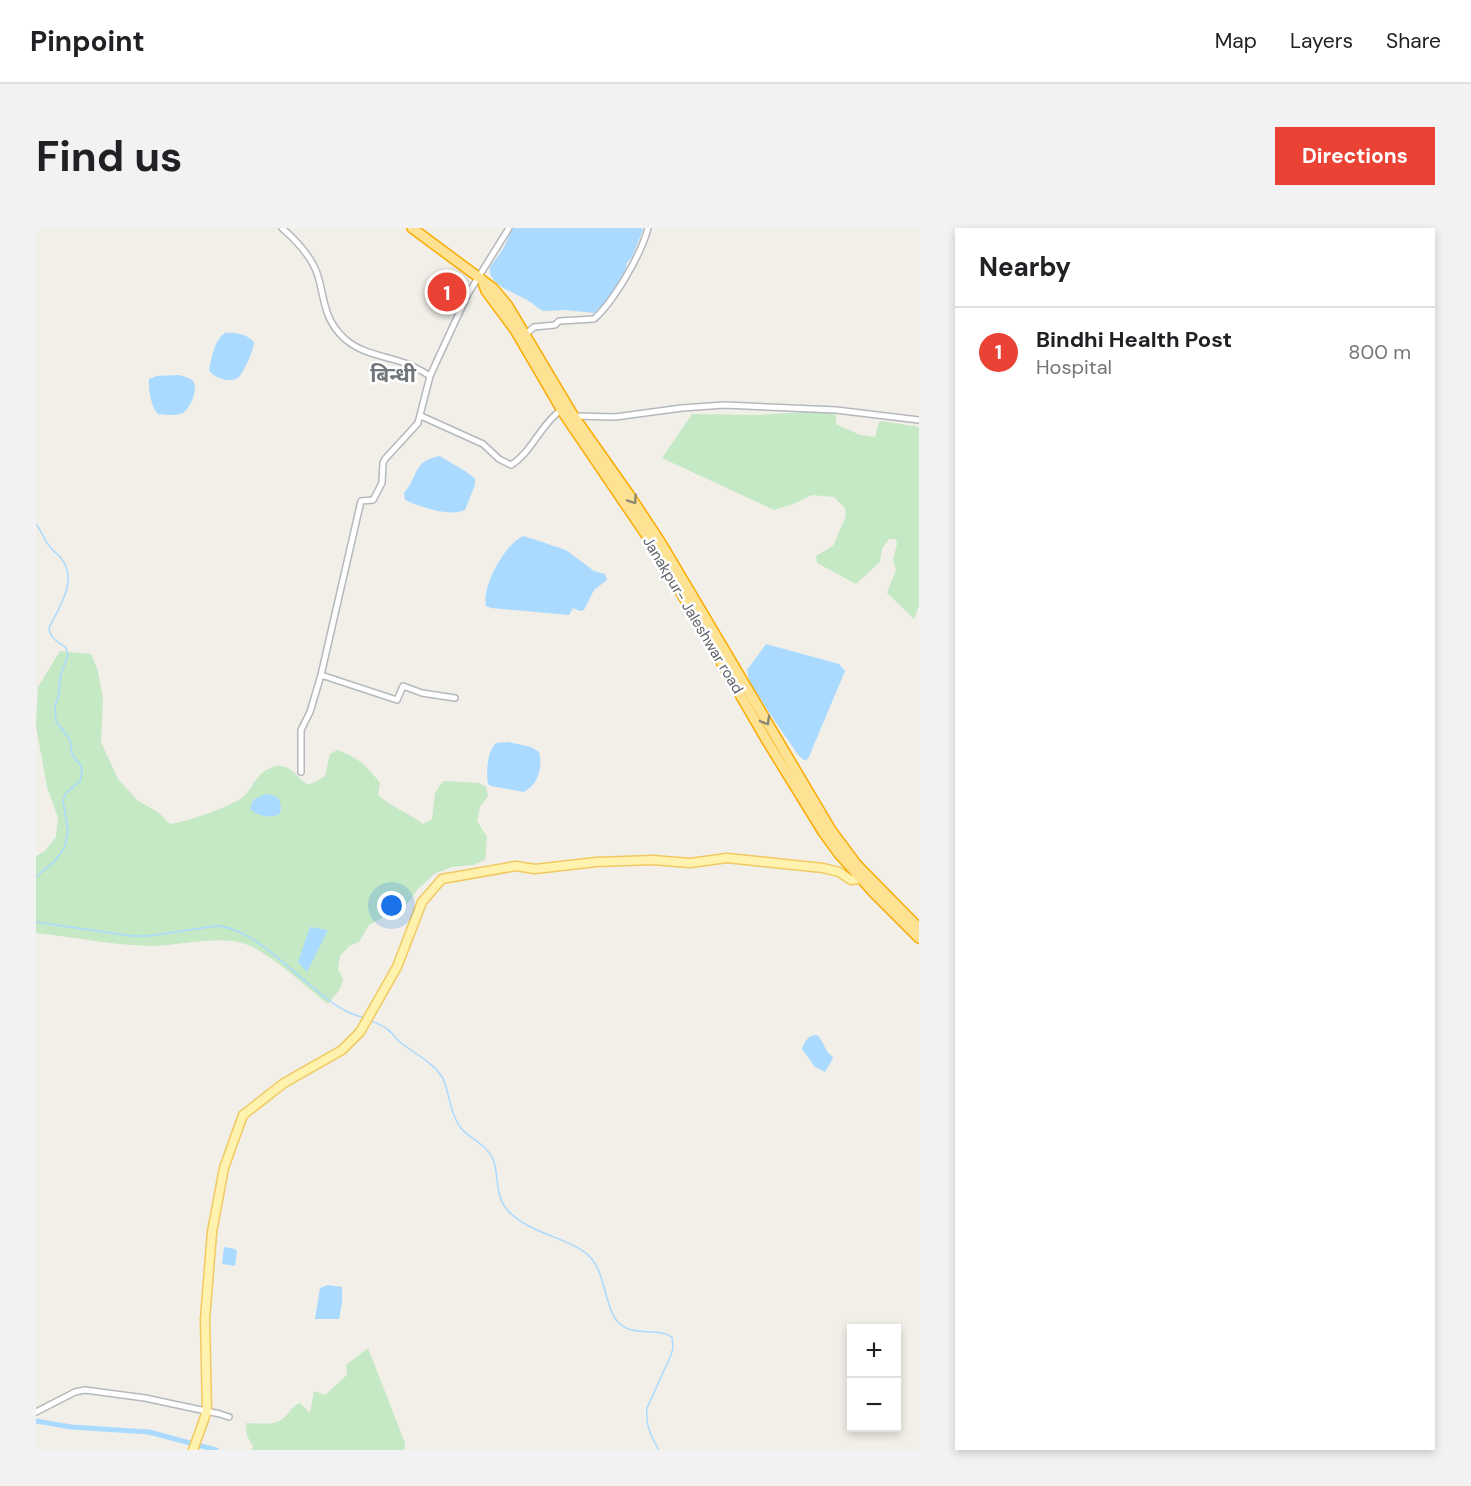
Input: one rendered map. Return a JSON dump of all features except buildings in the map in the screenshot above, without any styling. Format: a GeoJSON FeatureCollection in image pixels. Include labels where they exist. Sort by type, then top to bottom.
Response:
{"type":"FeatureCollection","features":[{"type":"Feature","properties":{"kind":"highway","name":"Janakpur- Jaleshwar road"},"geometry":{"type":"LineString","coordinates":[[412,228],[493,288],[508,306],[573,416],[661,543],[816,807],[864,877],[919,938]]}},
{"type":"Feature","properties":{"kind":"highway","name":"Janakpur- Jaleshwar road"},"geometry":{"type":"LineString","coordinates":[[480,279],[486,291],[515,330],[561,410],[655,548],[809,810],[839,854],[919,928]]}},
{"type":"Feature","properties":{"kind":"main road"},"geometry":{"type":"LineString","coordinates":[[193,1450],[207,1411],[205,1319],[212,1232],[224,1168],[243,1115],[285,1083],[342,1050],[360,1032],[394,973],[422,902],[442,879],[516,866],[535,869],[596,862],[653,860],[690,863],[727,858],[823,868],[839,872],[851,880],[864,877]]}},
{"type":"Feature","properties":{"kind":"street"},"geometry":{"type":"LineString","coordinates":[[282,228],[303,249],[311,262],[317,275],[326,312],[345,339],[366,351],[412,366],[430,376]]}},
{"type":"Feature","properties":{"kind":"street"},"geometry":{"type":"LineString","coordinates":[[301,772],[301,730],[310,712],[321,675],[361,501],[373,500],[382,483],[383,463],[414,428],[421,416],[430,376],[459,313],[509,228]]}},
{"type":"Feature","properties":{"kind":"street"},"geometry":{"type":"LineString","coordinates":[[526,334],[534,327],[555,324],[559,321],[594,320],[631,270],[647,228]]}},
{"type":"Feature","properties":{"kind":"street"},"geometry":{"type":"LineString","coordinates":[[573,416],[615,417],[724,405],[836,410],[919,420]]}},
{"type":"Feature","properties":{"kind":"street"},"geometry":{"type":"LineString","coordinates":[[421,416],[483,444],[499,459],[510,465],[561,410]]}},
{"type":"Feature","properties":{"kind":"street"},"geometry":{"type":"LineString","coordinates":[[321,675],[397,700],[403,686],[422,693],[455,698]]}},
{"type":"Feature","properties":{"kind":"street"},"geometry":{"type":"LineString","coordinates":[[36,1412],[75,1392],[85,1390],[145,1398],[229,1417]]}},
{"type":"Feature","properties":{"kind":"green space"},"geometry":{"type":"Polygon","coordinates":[[[820,411],[836,415],[836,424],[860,435],[875,437],[879,422],[882,421],[919,427],[919,605],[914,619],[887,593],[896,570],[893,560],[896,539],[889,539],[882,549],[880,562],[856,584],[817,563],[816,556],[833,546],[846,516],[845,508],[834,497],[812,495],[774,510],[662,458],[692,414],[760,415],[820,411]]]}},
{"type":"Feature","properties":{"kind":"green space"},"geometry":{"type":"Polygon","coordinates":[[[60,651],[91,654],[98,671],[103,699],[101,742],[118,779],[137,800],[159,813],[170,824],[206,814],[233,803],[245,795],[261,774],[273,767],[280,766],[290,769],[305,783],[315,782],[325,776],[330,754],[337,750],[357,759],[370,771],[380,783],[378,795],[423,824],[432,819],[435,793],[443,781],[479,783],[486,787],[488,796],[480,807],[477,821],[487,837],[485,860],[473,865],[452,867],[434,874],[417,890],[407,904],[369,925],[359,942],[349,946],[340,956],[338,969],[343,979],[340,989],[328,1004],[264,953],[242,943],[222,940],[140,946],[36,933],[36,856],[45,851],[56,837],[58,818],[47,787],[36,726],[38,687],[60,651]]]}},
{"type":"Feature","properties":{"kind":"green space"},"geometry":{"type":"Polygon","coordinates":[[[368,1348],[405,1443],[404,1450],[252,1450],[253,1446],[247,1436],[246,1423],[277,1422],[300,1403],[310,1413],[314,1391],[325,1395],[347,1375],[346,1365],[368,1348]]]}},
{"type":"Feature","properties":{"kind":"water"},"geometry":{"type":"Polygon","coordinates":[[[513,228],[641,228],[643,230],[625,271],[606,301],[594,313],[565,310],[543,311],[497,284],[490,274],[490,267],[503,249],[513,228]]]}},
{"type":"Feature","properties":{"kind":"water"},"geometry":{"type":"Polygon","coordinates":[[[225,333],[241,334],[254,342],[251,355],[239,377],[232,380],[218,378],[209,370],[216,345],[225,333]]]}},
{"type":"Feature","properties":{"kind":"water"},"geometry":{"type":"Polygon","coordinates":[[[179,375],[190,379],[195,385],[191,403],[183,413],[158,414],[150,398],[149,379],[157,376],[179,375]]]}},
{"type":"Feature","properties":{"kind":"water"},"geometry":{"type":"Polygon","coordinates":[[[440,456],[475,479],[475,485],[465,510],[443,512],[405,500],[404,493],[420,465],[431,458],[440,456]]]}},
{"type":"Feature","properties":{"kind":"water"},"geometry":{"type":"Polygon","coordinates":[[[524,536],[566,550],[594,571],[605,574],[607,580],[594,590],[584,610],[573,608],[569,615],[486,606],[487,588],[496,566],[510,547],[524,536]]]}},
{"type":"Feature","properties":{"kind":"water"},"geometry":{"type":"Polygon","coordinates":[[[766,644],[839,664],[845,671],[808,759],[804,760],[798,755],[750,684],[747,670],[766,644]]]}},
{"type":"Feature","properties":{"kind":"water"},"geometry":{"type":"Polygon","coordinates":[[[508,742],[531,747],[539,752],[538,775],[533,785],[524,792],[488,784],[487,768],[491,751],[496,743],[508,742]]]}},
{"type":"Feature","properties":{"kind":"water"},"geometry":{"type":"Polygon","coordinates":[[[265,794],[279,799],[280,814],[264,816],[250,809],[253,800],[265,794]]]}},
{"type":"Feature","properties":{"kind":"water"},"geometry":{"type":"Polygon","coordinates":[[[310,927],[328,930],[307,972],[298,962],[310,927]]]}},
{"type":"Feature","properties":{"kind":"water"},"geometry":{"type":"Polygon","coordinates":[[[817,1035],[833,1057],[825,1072],[815,1067],[802,1049],[807,1039],[817,1035]]]}},
{"type":"Feature","properties":{"kind":"water"},"geometry":{"type":"Polygon","coordinates":[[[224,1247],[237,1251],[235,1266],[222,1264],[224,1247]]]}},
{"type":"Feature","properties":{"kind":"water"},"geometry":{"type":"Polygon","coordinates":[[[328,1285],[342,1287],[339,1319],[315,1319],[320,1288],[328,1285]]]}},
{"type":"Feature","properties":{"kind":"waterway"},"geometry":{"type":"LineString","coordinates":[[36,524],[49,545],[61,558],[68,575],[66,593],[49,628],[53,638],[66,648],[68,655],[60,677],[59,694],[55,706],[56,721],[70,740],[72,754],[81,766],[82,773],[80,781],[66,793],[63,800],[68,831],[65,847],[54,862],[36,877]]}},
{"type":"Feature","properties":{"kind":"waterway"},"geometry":{"type":"LineString","coordinates":[[36,922],[132,936],[148,936],[216,926],[232,929],[266,948],[331,1002],[364,1018]]}},
{"type":"Feature","properties":{"kind":"waterway"},"geometry":{"type":"LineString","coordinates":[[371,1021],[389,1030],[400,1042],[441,1075],[457,1123],[487,1150],[493,1159],[500,1196],[505,1207],[525,1224],[573,1245],[591,1258],[600,1274],[611,1311],[620,1324],[632,1330],[666,1334],[672,1337],[671,1355],[647,1408],[649,1430],[659,1450]]}},
{"type":"Feature","properties":{"kind":"waterway"},"geometry":{"type":"LineString","coordinates":[[36,1421],[71,1427],[149,1432],[216,1450]]}},
{"type":"Feature","properties":{"kind":"place","name":"Bindhi Health Post"},"geometry":{"type":"Point","coordinates":[447,292]}},
{"type":"Feature","properties":{"kind":"district","name":"बिन्धी"},"geometry":{"type":"Point","coordinates":[393,375]}}]}
